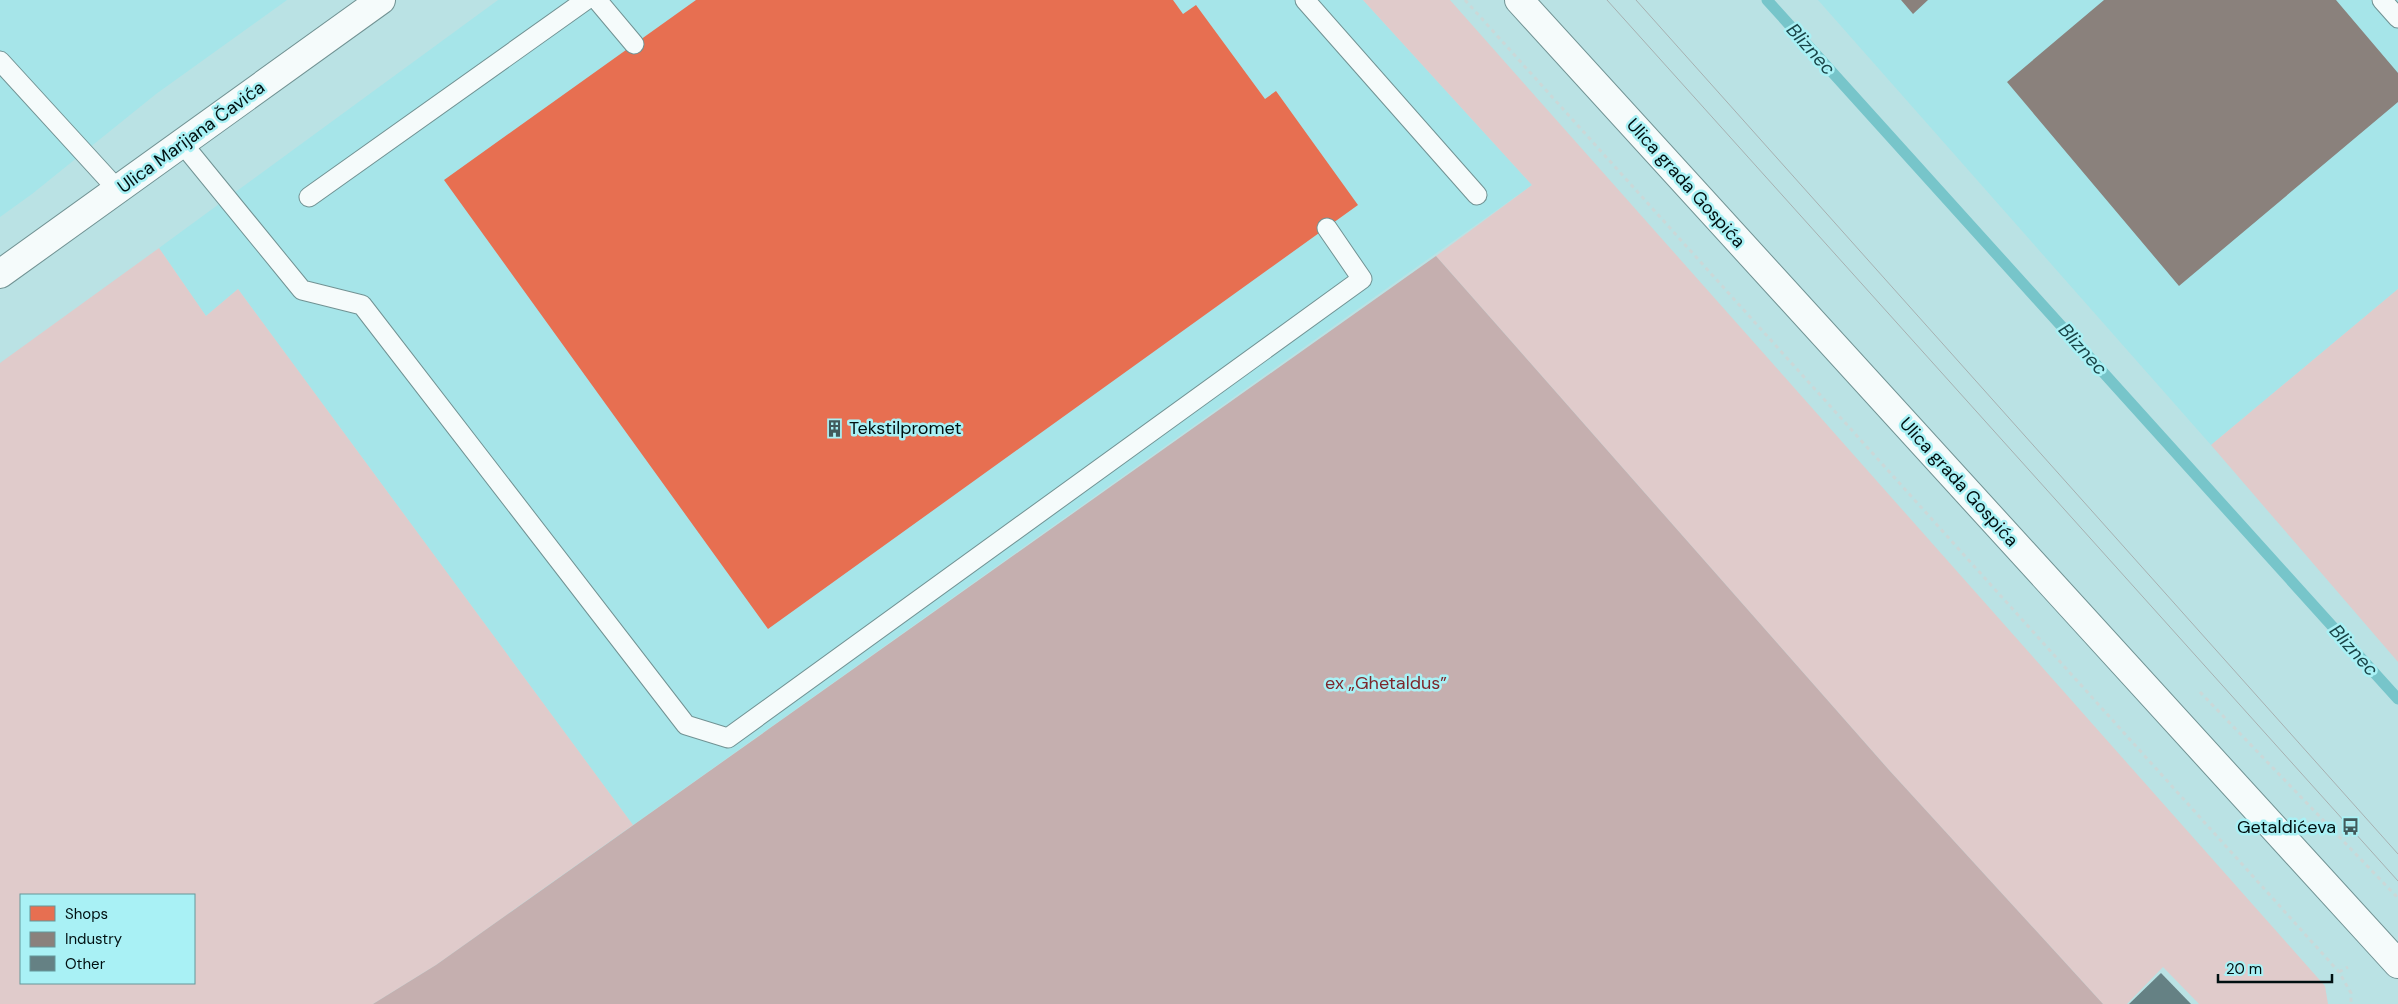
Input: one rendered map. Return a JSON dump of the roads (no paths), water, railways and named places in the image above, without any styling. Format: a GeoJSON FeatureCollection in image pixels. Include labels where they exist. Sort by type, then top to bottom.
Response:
{"type":"FeatureCollection","features":[{"type":"Feature","properties":{"kind":"street","name":"Ulica Marijana Čavića"},"geometry":{"type":"LineString","coordinates":[[0,274],[381,0]]}},
{"type":"Feature","properties":{"kind":"street","name":"Ulica grada Gospića"},"geometry":{"type":"LineString","coordinates":[[1519,0],[2398,964]]}},
{"type":"Feature","properties":{"kind":"lane"},"geometry":{"type":"LineString","coordinates":[[309,197],[586,0]]}},
{"type":"Feature","properties":{"kind":"lane"},"geometry":{"type":"LineString","coordinates":[[597,0],[634,44]]}},
{"type":"Feature","properties":{"kind":"lane"},"geometry":{"type":"LineString","coordinates":[[1305,0],[1477,195]]}},
{"type":"Feature","properties":{"kind":"lane"},"geometry":{"type":"LineString","coordinates":[[2382,0],[2398,18]]}},
{"type":"Feature","properties":{"kind":"lane"},"geometry":{"type":"LineString","coordinates":[[0,61],[118,189]]}},
{"type":"Feature","properties":{"kind":"lane"},"geometry":{"type":"LineString","coordinates":[[182,143],[302,290],[362,305],[686,725],[728,738],[1362,279],[1327,228]]}},
{"type":"Feature","properties":{"kind":"waterway","name":"Bliznec"},"geometry":{"type":"LineString","coordinates":[[1767,0],[2398,699]]}},
{"type":"Feature","properties":{"kind":"tram line"},"geometry":{"type":"LineString","coordinates":[[1607,0],[2398,881]]}},
{"type":"Feature","properties":{"kind":"tram line"},"geometry":{"type":"LineString","coordinates":[[1636,0],[2398,854]]}},
{"type":"Feature","properties":{"kind":"place","name":"Tekstilpromet"},"geometry":{"type":"Point","coordinates":[835,428]}},
{"type":"Feature","properties":{"kind":"place","name":"Getaldićeva"},"geometry":{"type":"Point","coordinates":[2350,827]}},
{"type":"Feature","properties":{"kind":"park label","name":"ex „Ghetaldus”"},"geometry":{"type":"Point","coordinates":[1386,683]}}]}
